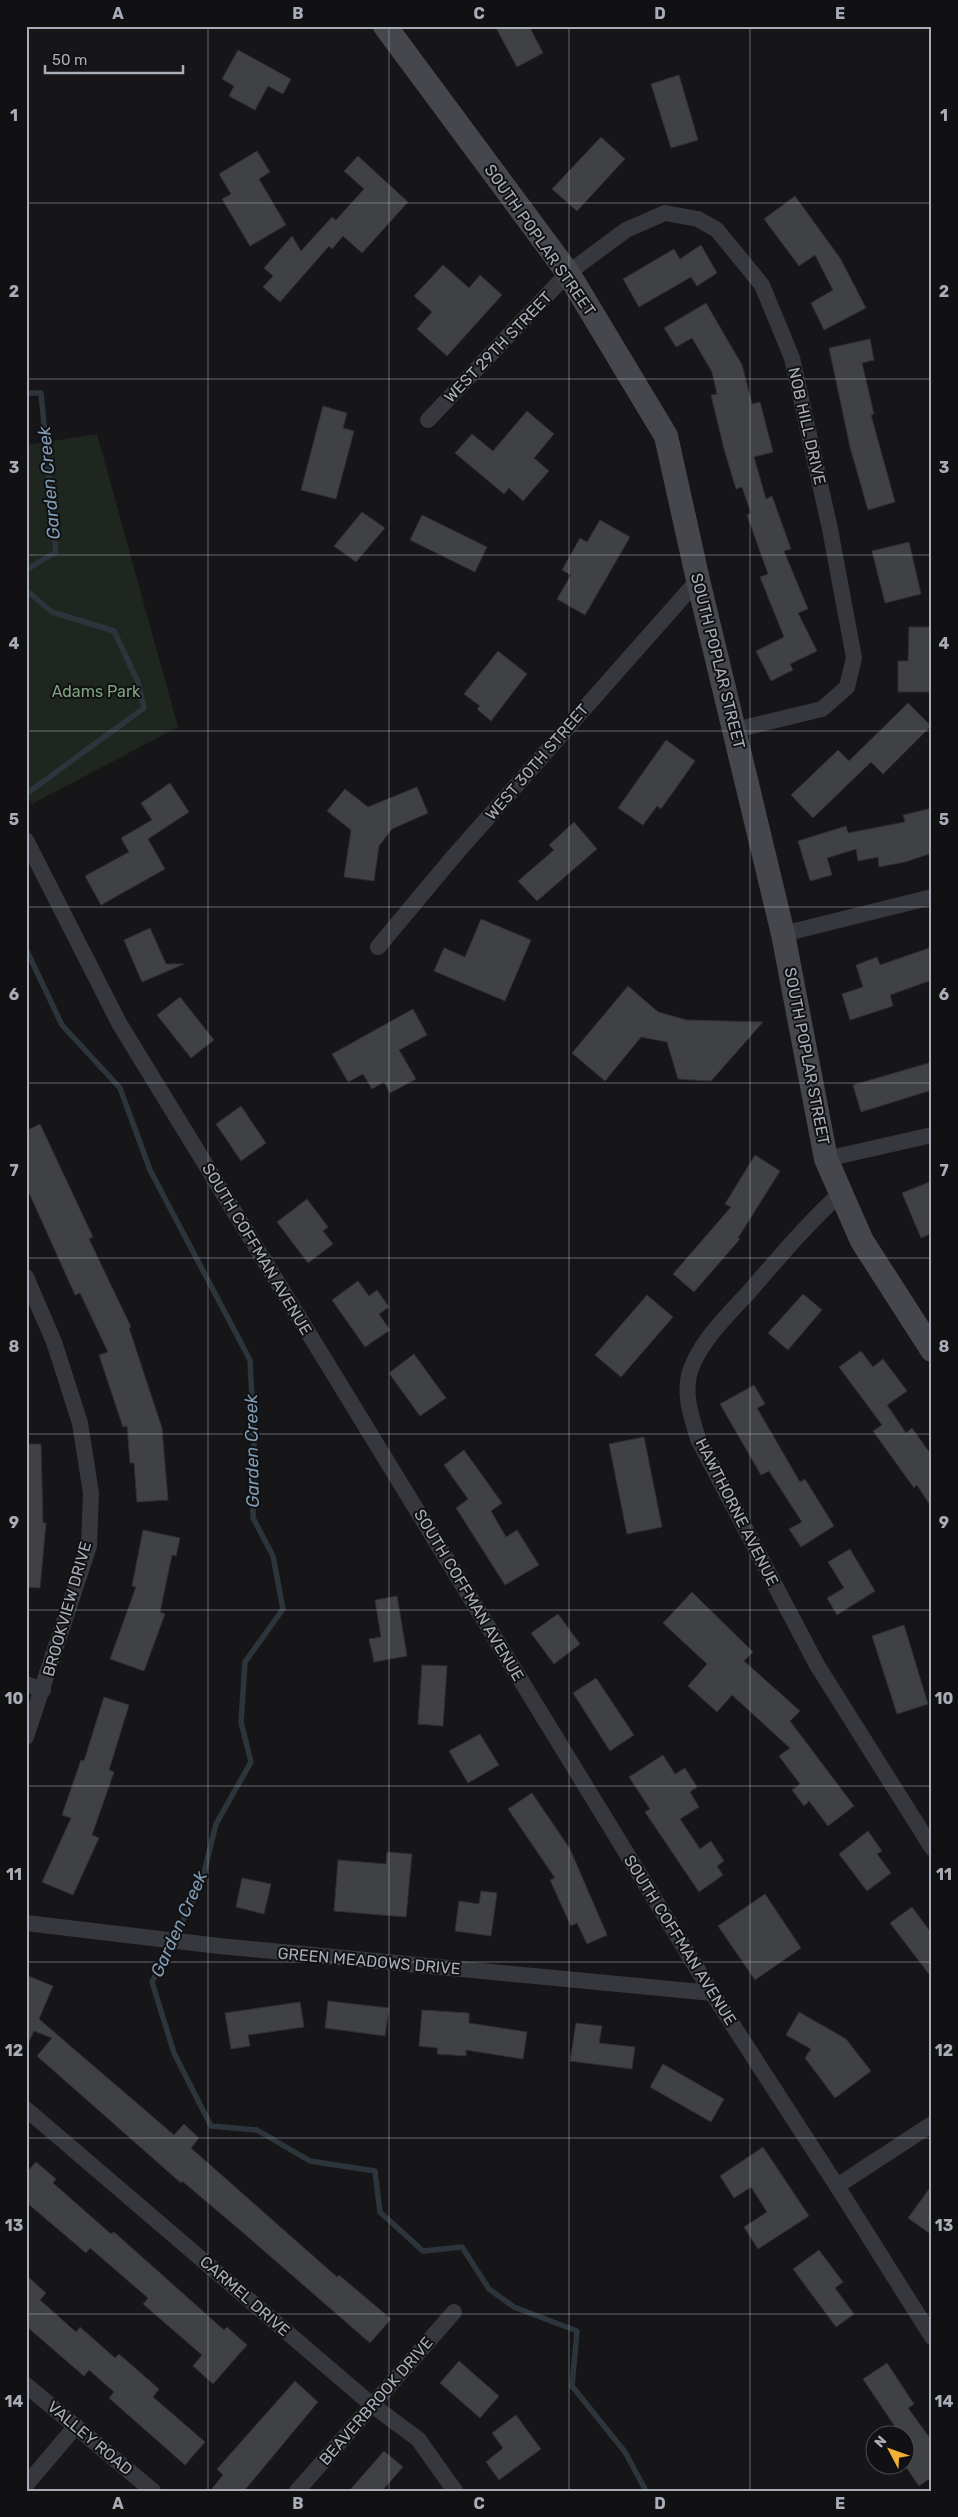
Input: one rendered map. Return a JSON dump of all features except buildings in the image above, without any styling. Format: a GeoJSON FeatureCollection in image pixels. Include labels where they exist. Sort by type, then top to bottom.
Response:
{"type":"FeatureCollection","features":[{"type":"Feature","properties":{"kind":"main road","name":"SOUTH POPLAR STREET"},"geometry":{"type":"LineString","coordinates":[[385,26],[568,273],[666,436],[698,580],[783,934],[826,1159],[862,1241],[932,1350]]}},
{"type":"Feature","properties":{"kind":"street","name":"NOB HILL DRIVE"},"geometry":{"type":"LineString","coordinates":[[568,273],[626,230],[665,213],[698,219],[717,230],[762,285],[792,358],[830,529],[854,658],[847,687],[822,709],[735,730]]}},
{"type":"Feature","properties":{"kind":"street","name":"WEST 29TH STREET"},"geometry":{"type":"LineString","coordinates":[[428,420],[568,273]]}},
{"type":"Feature","properties":{"kind":"street","name":"WEST 30TH STREET"},"geometry":{"type":"LineString","coordinates":[[378,947],[454,856],[698,580]]}},
{"type":"Feature","properties":{"kind":"street","name":"SOUTH COFFMAN AVENUE"},"geometry":{"type":"LineString","coordinates":[[26,840],[55,900],[125,1032],[712,1994],[837,2186],[932,2337]]}},
{"type":"Feature","properties":{"kind":"street"},"geometry":{"type":"LineString","coordinates":[[783,934],[932,897]]}},
{"type":"Feature","properties":{"kind":"street"},"geometry":{"type":"LineString","coordinates":[[826,1159],[932,1134]]}},
{"type":"Feature","properties":{"kind":"street","name":"HAWTHORNE AVENUE"},"geometry":{"type":"LineString","coordinates":[[842,1192],[811,1221],[719,1326],[692,1367],[689,1377],[688,1402],[698,1439],[816,1665],[932,1848]]}},
{"type":"Feature","properties":{"kind":"street","name":"BROOKVIEW DRIVE"},"geometry":{"type":"LineString","coordinates":[[26,1277],[54,1342],[80,1423],[91,1493],[89,1546],[26,1737]]}},
{"type":"Feature","properties":{"kind":"street"},"geometry":{"type":"LineString","coordinates":[[26,1684],[43,1690]]}},
{"type":"Feature","properties":{"kind":"street","name":"GREEN MEADOWS DRIVE"},"geometry":{"type":"LineString","coordinates":[[26,1923],[142,1938],[712,1994]]}},
{"type":"Feature","properties":{"kind":"street","name":"CARMEL DRIVE"},"geometry":{"type":"LineString","coordinates":[[26,2109],[372,2406],[418,2440],[455,2491]]}},
{"type":"Feature","properties":{"kind":"street"},"geometry":{"type":"LineString","coordinates":[[837,2186],[932,2124]]}},
{"type":"Feature","properties":{"kind":"street","name":"BEAVERBROOK DRIVE"},"geometry":{"type":"LineString","coordinates":[[297,2491],[454,2312]]}},
{"type":"Feature","properties":{"kind":"street","name":"VALLEY ROAD"},"geometry":{"type":"LineString","coordinates":[[26,2385],[154,2491]]}},
{"type":"Feature","properties":{"kind":"street"},"geometry":{"type":"LineString","coordinates":[[26,2485],[76,2426]]}},
{"type":"Feature","properties":{"kind":"green space","name":"Adams Park"},"geometry":{"type":"Polygon","coordinates":[[[97,434],[178,727],[32,804],[26,794],[26,445],[97,434]]]}},
{"type":"Feature","properties":{"kind":"waterway","name":"Garden Creek"},"geometry":{"type":"LineString","coordinates":[[26,393],[41,393],[56,552],[26,570]]}},
{"type":"Feature","properties":{"kind":"waterway","name":"Garden Creek"},"geometry":{"type":"LineString","coordinates":[[26,590],[52,612],[114,631],[138,682],[144,708],[26,794]]}},
{"type":"Feature","properties":{"kind":"waterway","name":"Garden Creek"},"geometry":{"type":"LineString","coordinates":[[26,949],[62,1025],[120,1088],[150,1170],[250,1360],[254,1437],[253,1518],[273,1556],[283,1609],[245,1662],[241,1722],[251,1762],[216,1824],[201,1885],[152,1982],[174,2053],[211,2126],[257,2130],[310,2161],[375,2171],[380,2212],[423,2251],[462,2247],[489,2289],[514,2307],[577,2331],[572,2386],[625,2452],[646,2491]]}}]}
